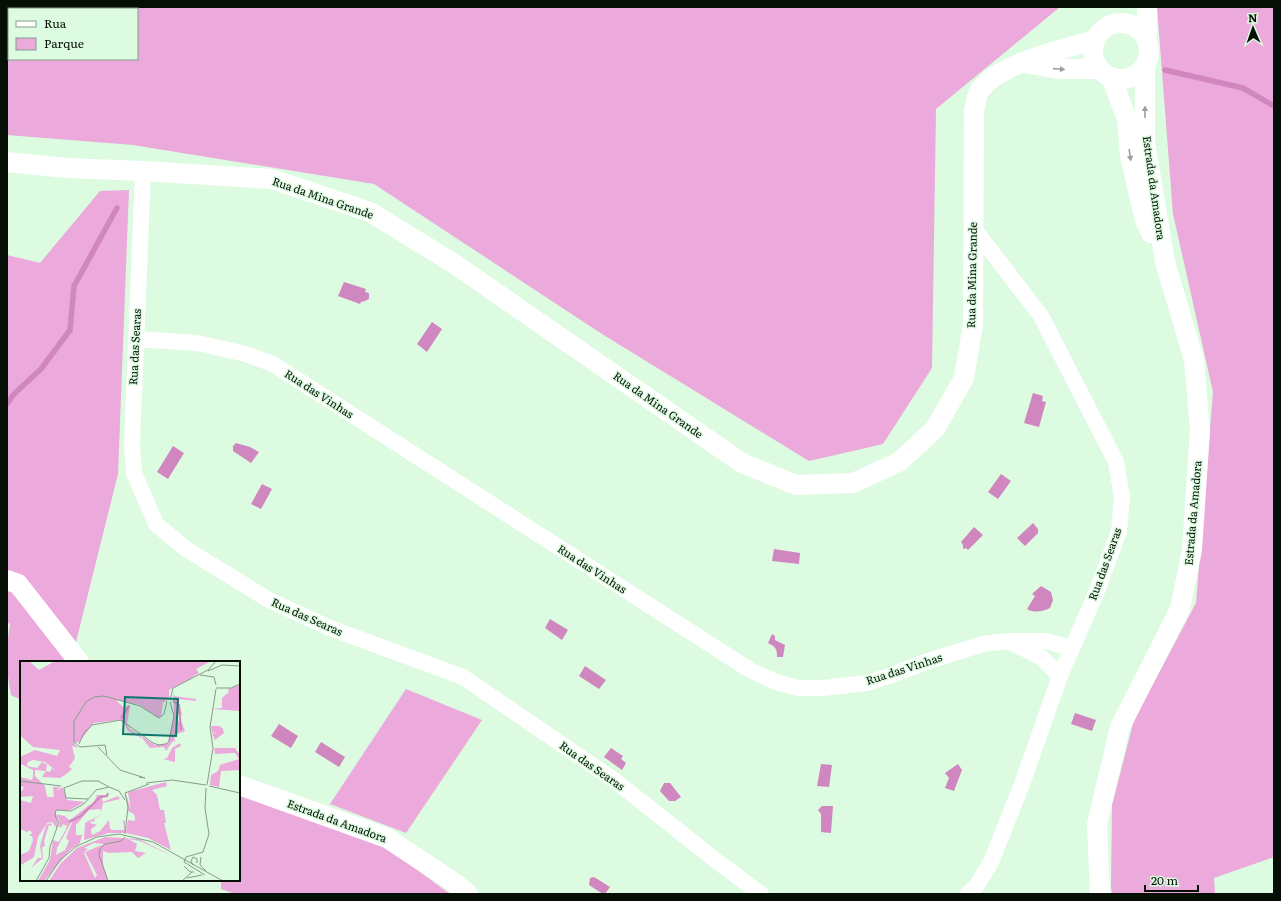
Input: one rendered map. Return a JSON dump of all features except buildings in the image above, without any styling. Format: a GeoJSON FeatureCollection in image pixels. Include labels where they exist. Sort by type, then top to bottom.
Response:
{"type":"FeatureCollection","features":[{"type":"Feature","properties":{"kind":"street"},"geometry":{"type":"LineString","coordinates":[[1105,73],[1093,55],[1093,47],[1116,7]]}},
{"type":"Feature","properties":{"kind":"street"},"geometry":{"type":"LineString","coordinates":[[1021,62],[1059,69],[1105,73],[1121,79],[1130,78],[1139,73],[1145,66],[1149,57],[1150,47],[1147,38],[1147,7]]}},
{"type":"Feature","properties":{"kind":"street"},"geometry":{"type":"LineString","coordinates":[[1101,33],[1115,23],[1124,23],[1133,25],[1141,30],[1147,38]]}},
{"type":"Feature","properties":{"kind":"street","name":"Rua da Mina Grande"},"geometry":{"type":"LineString","coordinates":[[7,162],[67,168],[272,179],[370,212],[453,263],[742,463],[796,485],[852,483],[899,462],[935,429],[964,378],[973,324],[972,226],[974,111],[979,91],[991,78],[1021,62],[1101,33]]}},
{"type":"Feature","properties":{"kind":"street","name":"Estrada da Amadora"},"geometry":{"type":"LineString","coordinates":[[1100,894],[1097,824],[1120,727],[1180,609],[1192,550],[1200,431],[1194,360],[1165,262],[1145,142],[1145,66]]}},
{"type":"Feature","properties":{"kind":"street","name":"Estrada da Amadora"},"geometry":{"type":"LineString","coordinates":[[1105,73],[1127,119],[1130,156],[1145,220],[1165,262]]}},
{"type":"Feature","properties":{"kind":"street","name":"Rua das Searas"},"geometry":{"type":"LineString","coordinates":[[143,171],[132,443],[134,474],[156,524],[186,549],[269,600],[330,628],[463,677],[614,780],[718,862],[762,894]]}},
{"type":"Feature","properties":{"kind":"street","name":"Rua das Searas"},"geometry":{"type":"LineString","coordinates":[[968,894],[976,885],[991,862],[1022,784],[1060,676],[1097,591],[1119,531],[1122,497],[1116,462],[1041,316],[972,226]]}},
{"type":"Feature","properties":{"kind":"street","name":"Rua das Vinhas"},"geometry":{"type":"LineString","coordinates":[[136,340],[197,343],[246,354],[273,364],[750,670],[776,682],[798,688],[823,688],[867,683],[925,662],[983,644],[1008,641],[1046,642],[1071,648]]}},
{"type":"Feature","properties":{"kind":"street"},"geometry":{"type":"LineString","coordinates":[[7,580],[18,584],[78,661]]}},
{"type":"Feature","properties":{"kind":"street"},"geometry":{"type":"LineString","coordinates":[[1008,641],[1033,652],[1042,658],[1060,676]]}},
{"type":"Feature","properties":{"kind":"street","name":"Estrada da Amadora"},"geometry":{"type":"LineString","coordinates":[[240,785],[386,838],[455,883],[468,894]]}},
{"type":"Feature","properties":{"kind":"green space"},"geometry":{"type":"Polygon","coordinates":[[[7,7],[1060,7],[936,109],[932,368],[883,444],[809,461],[602,334],[374,184],[133,145],[7,135],[7,7]]]}},
{"type":"Feature","properties":{"kind":"green space"},"geometry":{"type":"Polygon","coordinates":[[[1157,7],[1274,7],[1274,857],[1214,878],[1215,894],[1112,894],[1111,887],[1112,805],[1134,720],[1196,603],[1213,392],[1173,214],[1157,7]]]}},
{"type":"Feature","properties":{"kind":"green space"},"geometry":{"type":"Polygon","coordinates":[[[129,190],[118,474],[73,654],[78,661],[20,661],[20,700],[11,695],[7,660],[10,624],[7,622],[7,255],[40,263],[100,191],[129,190]]]}},
{"type":"Feature","properties":{"kind":"green space"},"geometry":{"type":"Polygon","coordinates":[[[406,689],[482,720],[406,833],[330,804],[406,689]]]}},
{"type":"Feature","properties":{"kind":"green space"},"geometry":{"type":"Polygon","coordinates":[[[240,794],[382,844],[450,894],[235,894],[221,889],[221,881],[240,881],[240,794]]]}},
{"type":"Feature","properties":{"kind":"shaded area"},"geometry":{"type":"Polygon","coordinates":[[[344,282],[366,289],[365,292],[369,293],[369,299],[361,302],[360,304],[338,296],[344,282]]]}},
{"type":"Feature","properties":{"kind":"shaded area"},"geometry":{"type":"Polygon","coordinates":[[[432,322],[442,329],[427,352],[417,344],[432,322]]]}},
{"type":"Feature","properties":{"kind":"shaded area"},"geometry":{"type":"Polygon","coordinates":[[[1033,393],[1043,396],[1042,401],[1046,402],[1039,427],[1024,423],[1033,393]]]}},
{"type":"Feature","properties":{"kind":"shaded area"},"geometry":{"type":"Polygon","coordinates":[[[236,443],[250,447],[259,452],[251,463],[233,451],[233,446],[236,443]]]}},
{"type":"Feature","properties":{"kind":"shaded area"},"geometry":{"type":"Polygon","coordinates":[[[173,446],[184,453],[168,479],[157,472],[173,446]]]}},
{"type":"Feature","properties":{"kind":"shaded area"},"geometry":{"type":"Polygon","coordinates":[[[1001,474],[1011,481],[998,499],[988,492],[1001,474]]]}},
{"type":"Feature","properties":{"kind":"shaded area"},"geometry":{"type":"Polygon","coordinates":[[[262,484],[272,489],[261,509],[251,504],[262,484]]]}},
{"type":"Feature","properties":{"kind":"shaded area"},"geometry":{"type":"Polygon","coordinates":[[[1033,523],[1038,529],[1038,533],[1025,546],[1017,538],[1033,523]]]}},
{"type":"Feature","properties":{"kind":"shaded area"},"geometry":{"type":"Polygon","coordinates":[[[974,527],[983,535],[968,550],[966,548],[963,549],[961,542],[974,527]]]}},
{"type":"Feature","properties":{"kind":"shaded area"},"geometry":{"type":"Polygon","coordinates":[[[774,549],[800,553],[799,564],[772,561],[774,549]]]}},
{"type":"Feature","properties":{"kind":"shaded area"},"geometry":{"type":"Polygon","coordinates":[[[1041,586],[1051,592],[1053,600],[1050,608],[1038,612],[1027,609],[1035,596],[1032,594],[1041,586]]]}},
{"type":"Feature","properties":{"kind":"shaded area"},"geometry":{"type":"Polygon","coordinates":[[[550,619],[568,630],[562,640],[545,628],[550,619]]]}},
{"type":"Feature","properties":{"kind":"shaded area"},"geometry":{"type":"Polygon","coordinates":[[[772,634],[775,636],[775,640],[785,645],[783,657],[777,657],[776,648],[768,643],[772,634]]]}},
{"type":"Feature","properties":{"kind":"shaded area"},"geometry":{"type":"Polygon","coordinates":[[[585,666],[606,680],[599,689],[579,676],[585,666]]]}},
{"type":"Feature","properties":{"kind":"shaded area"},"geometry":{"type":"Polygon","coordinates":[[[1075,713],[1096,720],[1092,731],[1071,724],[1075,713]]]}},
{"type":"Feature","properties":{"kind":"shaded area"},"geometry":{"type":"Polygon","coordinates":[[[279,724],[298,736],[291,748],[271,736],[279,724]]]}},
{"type":"Feature","properties":{"kind":"shaded area"},"geometry":{"type":"Polygon","coordinates":[[[321,742],[345,757],[339,767],[315,752],[321,742]]]}},
{"type":"Feature","properties":{"kind":"shaded area"},"geometry":{"type":"Polygon","coordinates":[[[611,748],[623,756],[621,759],[626,763],[622,770],[604,757],[611,748]]]}},
{"type":"Feature","properties":{"kind":"shaded area"},"geometry":{"type":"Polygon","coordinates":[[[821,764],[832,765],[829,787],[817,786],[821,764]]]}},
{"type":"Feature","properties":{"kind":"shaded area"},"geometry":{"type":"Polygon","coordinates":[[[958,764],[962,770],[954,791],[945,788],[949,778],[945,773],[958,764]]]}},
{"type":"Feature","properties":{"kind":"shaded area"},"geometry":{"type":"Polygon","coordinates":[[[664,783],[670,783],[681,797],[675,801],[669,801],[660,791],[664,783]]]}},
{"type":"Feature","properties":{"kind":"shaded area"},"geometry":{"type":"Polygon","coordinates":[[[822,806],[833,806],[831,833],[821,832],[821,814],[818,810],[822,806]]]}},
{"type":"Feature","properties":{"kind":"shaded area"},"geometry":{"type":"Polygon","coordinates":[[[594,877],[610,887],[605,894],[589,885],[590,878],[594,877]]]}},
{"type":"Feature","properties":{"kind":"waterway"},"geometry":{"type":"LineString","coordinates":[[1165,70],[1243,88],[1274,106]]}},
{"type":"Feature","properties":{"kind":"waterway"},"geometry":{"type":"LineString","coordinates":[[7,404],[14,394],[41,369],[70,330],[74,286],[117,208]]}}]}
